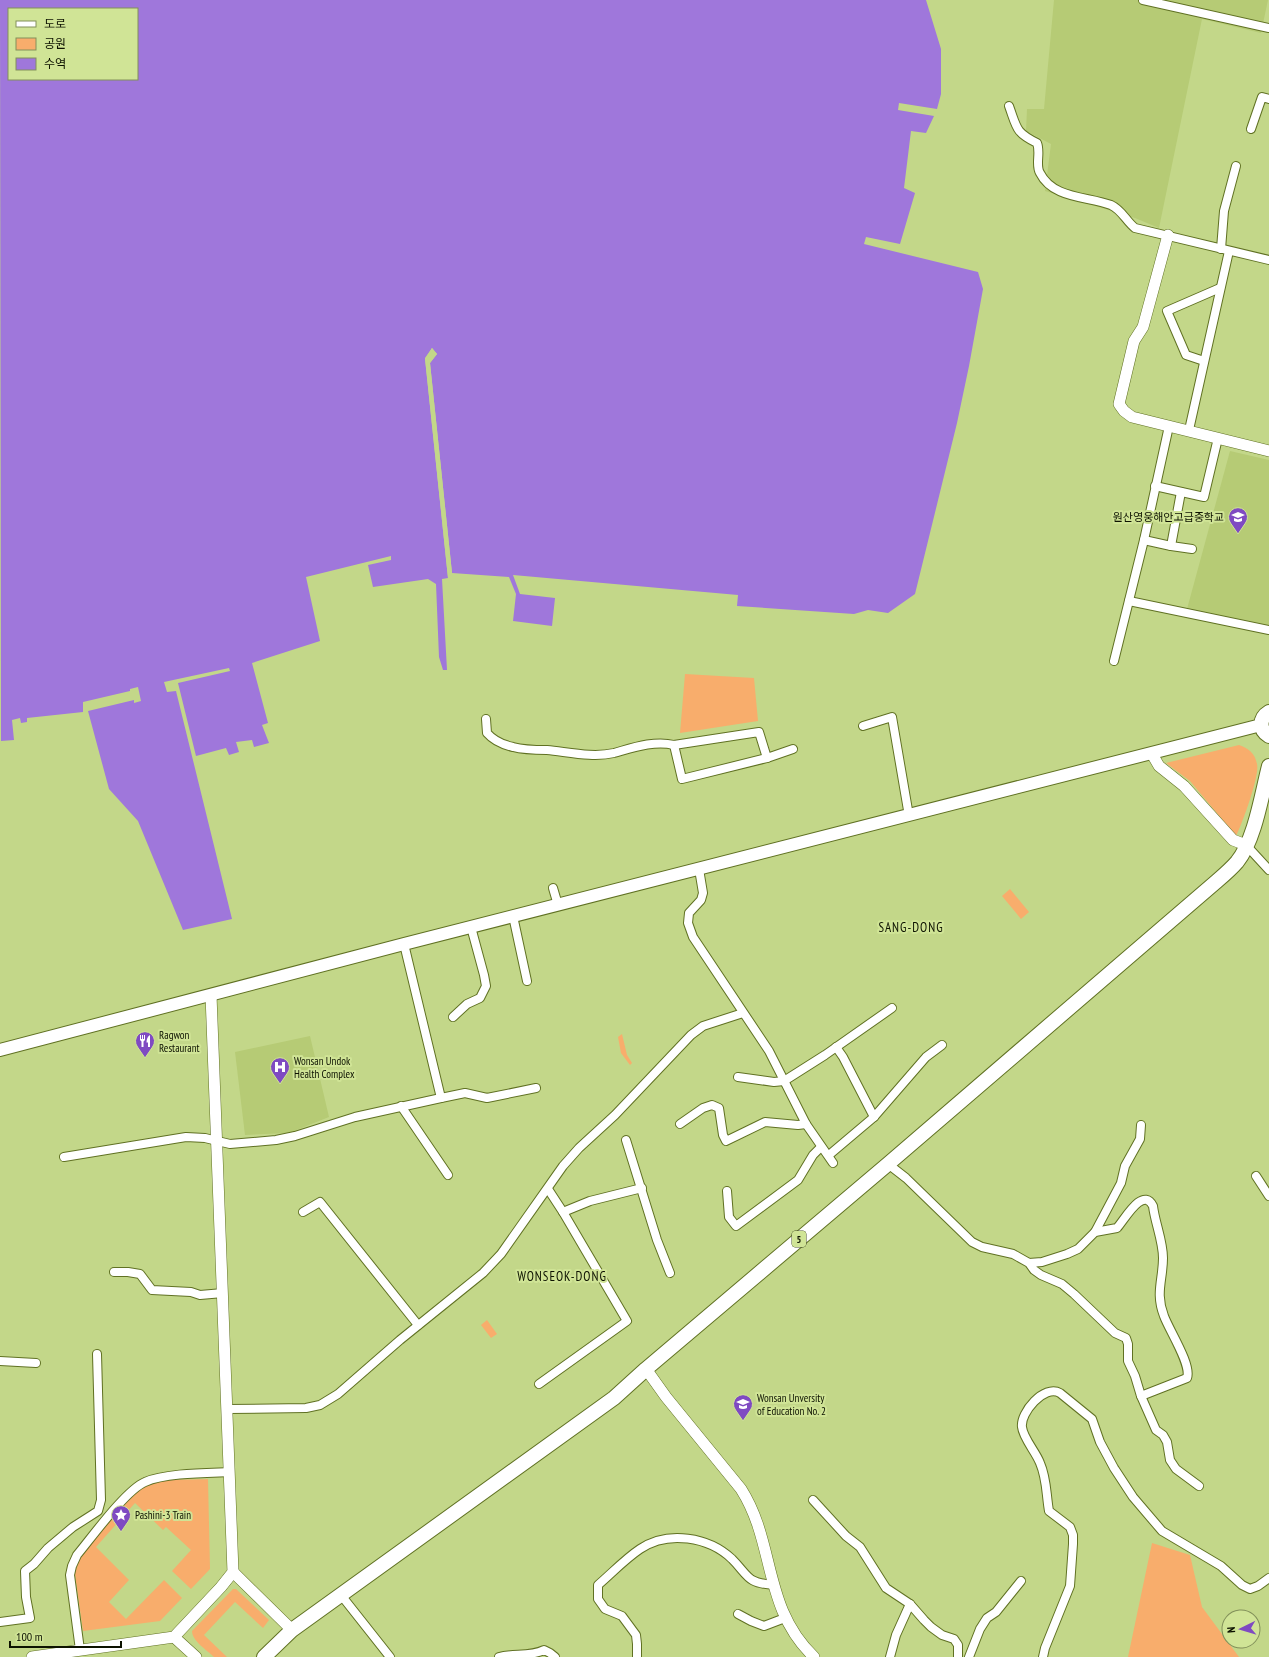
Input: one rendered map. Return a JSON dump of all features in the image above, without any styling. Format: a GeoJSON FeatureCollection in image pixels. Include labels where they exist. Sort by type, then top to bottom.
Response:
{"type":"FeatureCollection","features":[{"type":"Feature","properties":{"kind":"highway"},"geometry":{"type":"LineString","coordinates":[[1265,730],[1262,718],[1269,712]]}},
{"type":"Feature","properties":{"kind":"highway","name":"5"},"geometry":{"type":"LineString","coordinates":[[264,1657],[292,1630],[576,1427],[614,1398],[646,1369],[1218,881],[1238,861],[1246,845],[1255,822],[1269,766]]}},
{"type":"Feature","properties":{"kind":"main road"},"geometry":{"type":"LineString","coordinates":[[1168,235],[1143,327],[1134,341],[1119,404],[1124,411],[1132,417],[1269,451]]}},
{"type":"Feature","properties":{"kind":"main road"},"geometry":{"type":"LineString","coordinates":[[0,1050],[512,916],[1152,754],[1265,730]]}},
{"type":"Feature","properties":{"kind":"main road"},"geometry":{"type":"LineString","coordinates":[[1152,754],[1158,766],[1184,786],[1233,840],[1246,845]]}},
{"type":"Feature","properties":{"kind":"main road"},"geometry":{"type":"LineString","coordinates":[[32,1657],[84,1652],[174,1637],[221,1588],[233,1572],[210,995]]}},
{"type":"Feature","properties":{"kind":"main road"},"geometry":{"type":"LineString","coordinates":[[646,1369],[666,1397],[741,1489],[749,1501],[757,1521],[774,1585],[785,1618],[794,1634],[814,1657]]}},
{"type":"Feature","properties":{"kind":"main road"},"geometry":{"type":"LineString","coordinates":[[233,1572],[292,1630]]}},
{"type":"Feature","properties":{"kind":"main road"},"geometry":{"type":"LineString","coordinates":[[174,1637],[196,1657]]}},
{"type":"Feature","properties":{"kind":"street"},"geometry":{"type":"LineString","coordinates":[[1143,0],[1269,28]]}},
{"type":"Feature","properties":{"kind":"street"},"geometry":{"type":"LineString","coordinates":[[1251,129],[1262,97],[1269,99]]}},
{"type":"Feature","properties":{"kind":"street"},"geometry":{"type":"LineString","coordinates":[[1009,106],[1017,130],[1023,136],[1037,143],[1040,149],[1038,171],[1045,182],[1056,191],[1112,205],[1125,214],[1128,222],[1135,228],[1269,260]]}},
{"type":"Feature","properties":{"kind":"street"},"geometry":{"type":"LineString","coordinates":[[1189,430],[1220,288],[1225,250],[1224,211],[1236,166]]}},
{"type":"Feature","properties":{"kind":"street"},"geometry":{"type":"LineString","coordinates":[[1204,361],[1186,355],[1167,311],[1220,288]]}},
{"type":"Feature","properties":{"kind":"street"},"geometry":{"type":"LineString","coordinates":[[1114,661],[1144,540],[1169,426]]}},
{"type":"Feature","properties":{"kind":"street"},"geometry":{"type":"LineString","coordinates":[[1155,486],[1204,497],[1218,438]]}},
{"type":"Feature","properties":{"kind":"street"},"geometry":{"type":"LineString","coordinates":[[1171,546],[1181,492]]}},
{"type":"Feature","properties":{"kind":"street"},"geometry":{"type":"LineString","coordinates":[[1144,540],[1192,549]]}},
{"type":"Feature","properties":{"kind":"street"},"geometry":{"type":"LineString","coordinates":[[1129,601],[1269,630]]}},
{"type":"Feature","properties":{"kind":"street"},"geometry":{"type":"LineString","coordinates":[[863,726],[892,717],[909,816]]}},
{"type":"Feature","properties":{"kind":"street"},"geometry":{"type":"LineString","coordinates":[[486,719],[486,733],[492,738],[513,747],[594,754],[613,753],[624,749],[665,742],[674,745],[759,732],[767,758]]}},
{"type":"Feature","properties":{"kind":"street"},"geometry":{"type":"LineString","coordinates":[[674,745],[682,779],[767,758],[793,749]]}},
{"type":"Feature","properties":{"kind":"street"},"geometry":{"type":"LineString","coordinates":[[1246,845],[1269,870]]}},
{"type":"Feature","properties":{"kind":"street"},"geometry":{"type":"LineString","coordinates":[[699,869],[704,893],[701,900],[689,913],[688,923],[693,937],[769,1051],[806,1124],[821,1147],[829,1155],[833,1163]]}},
{"type":"Feature","properties":{"kind":"street"},"geometry":{"type":"LineString","coordinates":[[553,888],[558,905]]}},
{"type":"Feature","properties":{"kind":"street"},"geometry":{"type":"LineString","coordinates":[[512,916],[527,981]]}},
{"type":"Feature","properties":{"kind":"street"},"geometry":{"type":"LineString","coordinates":[[452,1017],[467,1004],[480,998],[486,986],[471,927]]}},
{"type":"Feature","properties":{"kind":"street"},"geometry":{"type":"LineString","coordinates":[[404,944],[441,1098]]}},
{"type":"Feature","properties":{"kind":"street"},"geometry":{"type":"LineString","coordinates":[[738,1076],[774,1082],[784,1081],[892,1008]]}},
{"type":"Feature","properties":{"kind":"street"},"geometry":{"type":"LineString","coordinates":[[227,1409],[288,1408],[320,1405],[343,1390],[418,1325],[483,1274],[501,1254],[563,1166],[691,1035],[703,1026],[743,1013]]}},
{"type":"Feature","properties":{"kind":"street"},"geometry":{"type":"LineString","coordinates":[[829,1155],[874,1117],[926,1058],[942,1045]]}},
{"type":"Feature","properties":{"kind":"street"},"geometry":{"type":"LineString","coordinates":[[836,1047],[839,1050],[874,1117]]}},
{"type":"Feature","properties":{"kind":"street"},"geometry":{"type":"LineString","coordinates":[[64,1157],[105,1149],[186,1137],[205,1138],[230,1144],[276,1140],[295,1136],[355,1117],[465,1093],[487,1098],[536,1088]]}},
{"type":"Feature","properties":{"kind":"street"},"geometry":{"type":"LineString","coordinates":[[680,1124],[703,1108],[712,1105],[720,1108],[723,1135],[726,1141],[765,1122],[798,1125],[806,1124]]}},
{"type":"Feature","properties":{"kind":"street"},"geometry":{"type":"LineString","coordinates":[[401,1106],[448,1175]]}},
{"type":"Feature","properties":{"kind":"street"},"geometry":{"type":"LineString","coordinates":[[1029,1263],[1042,1262],[1068,1254],[1078,1249],[1095,1232],[1121,1183],[1125,1166],[1140,1139],[1141,1125]]}},
{"type":"Feature","properties":{"kind":"street"},"geometry":{"type":"LineString","coordinates":[[626,1140],[657,1240],[670,1273]]}},
{"type":"Feature","properties":{"kind":"street"},"geometry":{"type":"LineString","coordinates":[[727,1191],[729,1217],[736,1226],[798,1180],[813,1155],[821,1147]]}},
{"type":"Feature","properties":{"kind":"street"},"geometry":{"type":"LineString","coordinates":[[888,1164],[906,1178],[972,1242],[982,1247],[1013,1254],[1029,1263],[1034,1270],[1041,1275],[1052,1279],[1068,1289],[1115,1333],[1126,1338],[1128,1344],[1128,1361],[1156,1430],[1163,1435],[1167,1442],[1170,1460],[1176,1469],[1199,1486]]}},
{"type":"Feature","properties":{"kind":"street"},"geometry":{"type":"LineString","coordinates":[[1256,1176],[1269,1196]]}},
{"type":"Feature","properties":{"kind":"street"},"geometry":{"type":"LineString","coordinates":[[563,1212],[590,1202],[642,1188]]}},
{"type":"Feature","properties":{"kind":"street"},"geometry":{"type":"LineString","coordinates":[[539,1384],[627,1321],[548,1189]]}},
{"type":"Feature","properties":{"kind":"street"},"geometry":{"type":"LineString","coordinates":[[1095,1232],[1117,1228],[1138,1203],[1147,1198],[1151,1200],[1163,1257],[1159,1289],[1160,1301],[1164,1316],[1181,1352],[1189,1374],[1187,1378],[1141,1396]]}},
{"type":"Feature","properties":{"kind":"street"},"geometry":{"type":"LineString","coordinates":[[303,1212],[320,1202],[418,1325]]}},
{"type":"Feature","properties":{"kind":"street"},"geometry":{"type":"LineString","coordinates":[[114,1272],[140,1274],[152,1290],[191,1292],[200,1295],[223,1294]]}},
{"type":"Feature","properties":{"kind":"street"},"geometry":{"type":"LineString","coordinates":[[0,1622],[30,1618],[26,1597],[25,1570],[34,1564],[53,1543],[98,1511],[101,1500],[97,1354]]}},
{"type":"Feature","properties":{"kind":"street"},"geometry":{"type":"LineString","coordinates":[[0,1361],[36,1363]]}},
{"type":"Feature","properties":{"kind":"street"},"geometry":{"type":"LineString","coordinates":[[1043,1657],[1045,1648],[1070,1586],[1073,1544],[1073,1535],[1070,1527],[1049,1511],[1046,1478],[1036,1453],[1022,1429],[1022,1424],[1028,1411],[1043,1393],[1048,1391],[1060,1393],[1092,1419],[1100,1442],[1114,1468],[1133,1497],[1162,1531],[1221,1566],[1242,1585],[1250,1589],[1258,1586],[1269,1578]]}},
{"type":"Feature","properties":{"kind":"street"},"geometry":{"type":"LineString","coordinates":[[84,1652],[70,1576],[72,1566],[77,1555],[128,1494],[144,1482],[156,1478],[230,1472]]}},
{"type":"Feature","properties":{"kind":"street"},"geometry":{"type":"LineString","coordinates":[[813,1500],[846,1536],[860,1547],[886,1588],[910,1604],[931,1627],[942,1635],[954,1639],[958,1645],[958,1657]]}},
{"type":"Feature","properties":{"kind":"street"},"geometry":{"type":"LineString","coordinates":[[637,1657],[636,1635],[622,1616],[605,1609],[598,1599],[597,1592],[598,1585],[641,1548],[652,1543],[675,1538],[684,1538],[708,1543],[732,1559],[748,1578],[755,1583],[774,1585]]}},
{"type":"Feature","properties":{"kind":"street"},"geometry":{"type":"LineString","coordinates":[[969,1657],[980,1629],[987,1618],[996,1612],[1021,1581]]}},
{"type":"Feature","properties":{"kind":"street"},"geometry":{"type":"LineString","coordinates":[[341,1595],[390,1657]]}},
{"type":"Feature","properties":{"kind":"street"},"geometry":{"type":"LineString","coordinates":[[890,1657],[896,1635],[910,1604]]}},
{"type":"Feature","properties":{"kind":"street"},"geometry":{"type":"LineString","coordinates":[[738,1614],[764,1626],[785,1618]]}},
{"type":"Feature","properties":{"kind":"street"},"geometry":{"type":"LineString","coordinates":[[499,1657],[509,1654],[536,1654],[544,1650],[555,1657]]}},
{"type":"Feature","properties":{"kind":"shaded area"},"geometry":{"type":"Polygon","coordinates":[[[1054,0],[1268,0],[1261,33],[1202,19],[1159,228],[1135,218],[1045,191],[1051,144],[1026,131],[1027,109],[1044,109],[1054,0]]]}},
{"type":"Feature","properties":{"kind":"shaded area","name":"원산영웅해안고급중학교"},"geometry":{"type":"Polygon","coordinates":[[[1230,451],[1269,460],[1269,626],[1187,609],[1230,451]]]}},
{"type":"Feature","properties":{"kind":"shaded area","name":"Wonsan Undok Health Complex"},"geometry":{"type":"Polygon","coordinates":[[[310,1036],[329,1117],[289,1133],[245,1135],[235,1052],[310,1036]]]}},
{"type":"Feature","properties":{"kind":"green space"},"geometry":{"type":"Polygon","coordinates":[[[685,674],[754,678],[758,721],[680,733],[685,674]]]}},
{"type":"Feature","properties":{"kind":"green space"},"geometry":{"type":"Polygon","coordinates":[[[1239,745],[1248,749],[1253,754],[1257,764],[1257,770],[1250,800],[1236,836],[1190,781],[1166,763],[1239,745]]]}},
{"type":"Feature","properties":{"kind":"green space"},"geometry":{"type":"Polygon","coordinates":[[[1010,889],[1029,912],[1021,919],[1002,896],[1010,889]]]}},
{"type":"Feature","properties":{"kind":"green space"},"geometry":{"type":"Polygon","coordinates":[[[622,1034],[627,1055],[632,1063],[630,1065],[621,1053],[618,1037],[622,1034]]]}},
{"type":"Feature","properties":{"kind":"green space"},"geometry":{"type":"Polygon","coordinates":[[[487,1320],[497,1334],[491,1338],[481,1325],[487,1320]]]}},
{"type":"Feature","properties":{"kind":"green space"},"geometry":{"type":"Polygon","coordinates":[[[208,1479],[210,1569],[191,1589],[172,1571],[191,1550],[166,1527],[163,1530],[135,1503],[96,1547],[129,1580],[109,1602],[126,1619],[164,1580],[182,1598],[160,1621],[83,1631],[75,1568],[79,1556],[120,1506],[147,1485],[169,1480],[208,1479]]]}},
{"type":"Feature","properties":{"kind":"green space"},"geometry":{"type":"Polygon","coordinates":[[[1152,1543],[1190,1555],[1202,1607],[1221,1633],[1221,1649],[1233,1649],[1239,1657],[1128,1657],[1152,1543]]]}},
{"type":"Feature","properties":{"kind":"green space"},"geometry":{"type":"Polygon","coordinates":[[[233,1589],[236,1589],[269,1620],[263,1628],[235,1602],[204,1635],[227,1657],[214,1657],[197,1642],[192,1631],[233,1589]]]}},
{"type":"Feature","properties":{"kind":"water"},"geometry":{"type":"Polygon","coordinates":[[[0,0],[926,0],[941,49],[941,94],[937,109],[899,103],[898,110],[934,116],[926,133],[911,131],[904,188],[915,193],[900,244],[866,237],[864,244],[978,272],[983,289],[957,423],[915,594],[888,613],[868,610],[854,614],[737,606],[738,595],[513,575],[520,594],[555,598],[552,626],[513,621],[516,594],[509,577],[452,573],[430,363],[437,354],[432,348],[425,359],[448,578],[442,579],[447,670],[443,670],[439,657],[436,584],[428,579],[373,587],[368,565],[391,560],[391,556],[306,577],[320,641],[252,663],[268,723],[262,725],[269,743],[254,747],[252,740],[236,742],[239,752],[229,755],[226,748],[196,756],[178,683],[230,671],[229,668],[164,682],[167,692],[176,691],[232,919],[183,930],[138,821],[109,789],[88,711],[134,700],[134,703],[141,701],[138,687],[130,689],[130,691],[83,702],[83,712],[27,718],[27,722],[21,723],[20,718],[12,720],[14,740],[1,741],[0,0]]]}},
{"type":"Feature","properties":{"kind":"pier"},"geometry":{"type":"Polygon","coordinates":[[[432,348],[437,354],[430,363],[451,574],[428,363],[435,354],[432,351],[427,359],[450,576],[448,578],[425,358],[432,348]]]}},
{"type":"Feature","properties":{"kind":"place","name":"원산영웅해안고급중학교"},"geometry":{"type":"Point","coordinates":[1238,534]}},
{"type":"Feature","properties":{"kind":"place","name":"Ragwon Restaurant"},"geometry":{"type":"Point","coordinates":[145,1058]}},
{"type":"Feature","properties":{"kind":"place","name":"Wonsan Undok Health Complex"},"geometry":{"type":"Point","coordinates":[280,1084]}},
{"type":"Feature","properties":{"kind":"place","name":"Wonsan Unversity of Education No. 2"},"geometry":{"type":"Point","coordinates":[743,1421]}},
{"type":"Feature","properties":{"kind":"place","name":"Pashini-3 Train"},"geometry":{"type":"Point","coordinates":[121,1532]}},
{"type":"Feature","properties":{"kind":"district","name":"SANG-DONG"},"geometry":{"type":"Point","coordinates":[911,927]}},
{"type":"Feature","properties":{"kind":"district","name":"WONSEOK-DONG"},"geometry":{"type":"Point","coordinates":[562,1276]}}]}
